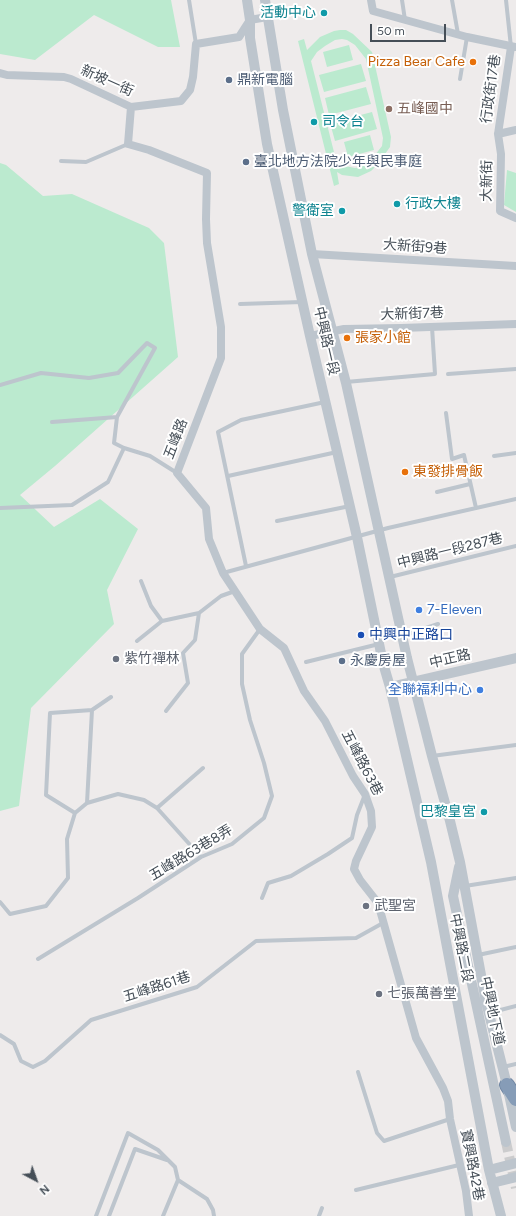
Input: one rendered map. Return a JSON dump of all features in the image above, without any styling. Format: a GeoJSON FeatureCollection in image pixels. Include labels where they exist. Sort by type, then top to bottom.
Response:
{"type":"FeatureCollection","features":[{"type":"Feature","properties":{"kind":"highway"},"geometry":{"type":"LineString","coordinates":[[507,1080],[516,1099]]}},
{"type":"Feature","properties":{"kind":"street","name":"中興路一段"},"geometry":{"type":"LineString","coordinates":[[247,0],[250,20],[250,38],[267,144],[310,336],[338,452],[379,643],[390,687]]}},
{"type":"Feature","properties":{"kind":"street","name":"中興路一段"},"geometry":{"type":"LineString","coordinates":[[265,0],[283,110],[312,254],[346,382],[413,681]]}},
{"type":"Feature","properties":{"kind":"street"},"geometry":{"type":"LineString","coordinates":[[371,0],[373,11],[467,37],[513,47]]}},
{"type":"Feature","properties":{"kind":"street"},"geometry":{"type":"LineString","coordinates":[[196,44],[239,37],[250,20],[268,17]]}},
{"type":"Feature","properties":{"kind":"street","name":"新坡一街"},"geometry":{"type":"LineString","coordinates":[[0,73],[7,75],[64,77],[131,107],[181,101],[190,90],[193,77],[196,44]]}},
{"type":"Feature","properties":{"kind":"street","name":"行政街17巷"},"geometry":{"type":"LineString","coordinates":[[498,134],[513,47]]}},
{"type":"Feature","properties":{"kind":"street"},"geometry":{"type":"LineString","coordinates":[[128,144],[131,107]]}},
{"type":"Feature","properties":{"kind":"street"},"geometry":{"type":"LineString","coordinates":[[498,134],[516,130]]}},
{"type":"Feature","properties":{"kind":"street","name":"大新街"},"geometry":{"type":"LineString","coordinates":[[498,134],[501,154],[500,211],[516,218]]}},
{"type":"Feature","properties":{"kind":"street","name":"五峰路"},"geometry":{"type":"LineString","coordinates":[[128,144],[149,150],[207,173],[206,243],[221,327],[221,358],[177,474],[206,508],[209,539],[223,573]]}},
{"type":"Feature","properties":{"kind":"street","name":"大新街9巷"},"geometry":{"type":"LineString","coordinates":[[312,254],[516,266]]}},
{"type":"Feature","properties":{"kind":"street","name":"大新街7巷"},"geometry":{"type":"LineString","coordinates":[[310,336],[344,329],[516,324]]}},
{"type":"Feature","properties":{"kind":"street","name":"五峰路63巷"},"geometry":{"type":"LineString","coordinates":[[223,573],[260,629],[284,648],[304,691],[325,721],[352,776],[365,794],[371,810],[372,827],[356,861],[354,869],[360,880],[378,903],[416,1038],[443,1088],[448,1101],[450,1119]]}},
{"type":"Feature","properties":{"kind":"street","name":"中正路"},"geometry":{"type":"LineString","coordinates":[[390,687],[516,658]]}},
{"type":"Feature","properties":{"kind":"street","name":"中興路二段"},"geometry":{"type":"LineString","coordinates":[[413,681],[460,862],[489,1013],[507,1080],[516,1127]]}},
{"type":"Feature","properties":{"kind":"street","name":"中興路二段"},"geometry":{"type":"LineString","coordinates":[[390,687],[431,862],[489,1170],[500,1216]]}},
{"type":"Feature","properties":{"kind":"street","name":"中興地下道"},"geometry":{"type":"LineString","coordinates":[[460,862],[453,896],[506,1142]]}},
{"type":"Feature","properties":{"kind":"street","name":"寶興路42巷"},"geometry":{"type":"LineString","coordinates":[[450,1119],[466,1191],[469,1216]]}},
{"type":"Feature","properties":{"kind":"street"},"geometry":{"type":"LineString","coordinates":[[489,1170],[516,1163]]}},
{"type":"Feature","properties":{"kind":"street"},"geometry":{"type":"LineString","coordinates":[[492,1183],[516,1177]]}},
{"type":"Feature","properties":{"kind":"lane"},"geometry":{"type":"LineString","coordinates":[[189,0],[196,44]]}},
{"type":"Feature","properties":{"kind":"lane"},"geometry":{"type":"LineString","coordinates":[[402,0],[405,20]]}},
{"type":"Feature","properties":{"kind":"lane"},"geometry":{"type":"LineString","coordinates":[[452,0],[458,34]]}},
{"type":"Feature","properties":{"kind":"lane"},"geometry":{"type":"LineString","coordinates":[[506,0],[513,47]]}},
{"type":"Feature","properties":{"kind":"lane"},"geometry":{"type":"LineString","coordinates":[[460,79],[467,37]]}},
{"type":"Feature","properties":{"kind":"lane"},"geometry":{"type":"LineString","coordinates":[[62,161],[86,162],[128,144]]}},
{"type":"Feature","properties":{"kind":"lane"},"geometry":{"type":"LineString","coordinates":[[240,304],[303,302]]}},
{"type":"Feature","properties":{"kind":"lane"},"geometry":{"type":"LineString","coordinates":[[346,382],[435,374],[432,327]]}},
{"type":"Feature","properties":{"kind":"lane"},"geometry":{"type":"LineString","coordinates":[[0,385],[41,374],[89,378],[118,373],[147,343],[155,348],[118,417],[114,443],[124,448],[150,456],[177,474]]}},
{"type":"Feature","properties":{"kind":"lane"},"geometry":{"type":"LineString","coordinates":[[448,374],[516,369]]}},
{"type":"Feature","properties":{"kind":"lane"},"geometry":{"type":"LineString","coordinates":[[246,566],[218,432],[241,420],[326,402]]}},
{"type":"Feature","properties":{"kind":"lane"},"geometry":{"type":"LineString","coordinates":[[446,413],[452,459],[464,456],[476,508]]}},
{"type":"Feature","properties":{"kind":"lane"},"geometry":{"type":"LineString","coordinates":[[52,422],[118,417]]}},
{"type":"Feature","properties":{"kind":"lane"},"geometry":{"type":"LineString","coordinates":[[0,508],[72,505],[108,482],[124,448]]}},
{"type":"Feature","properties":{"kind":"lane"},"geometry":{"type":"LineString","coordinates":[[228,476],[338,452]]}},
{"type":"Feature","properties":{"kind":"lane"},"geometry":{"type":"LineString","coordinates":[[494,456],[516,453]]}},
{"type":"Feature","properties":{"kind":"lane"},"geometry":{"type":"LineString","coordinates":[[437,492],[470,484]]}},
{"type":"Feature","properties":{"kind":"lane"},"geometry":{"type":"LineString","coordinates":[[223,573],[379,531],[516,499]]}},
{"type":"Feature","properties":{"kind":"lane"},"geometry":{"type":"LineString","coordinates":[[277,521],[350,506]]}},
{"type":"Feature","properties":{"kind":"lane","name":"中興路一段287巷"},"geometry":{"type":"LineString","coordinates":[[389,577],[516,546]]}},
{"type":"Feature","properties":{"kind":"lane"},"geometry":{"type":"LineString","coordinates":[[141,581],[151,606],[162,621]]}},
{"type":"Feature","properties":{"kind":"lane"},"geometry":{"type":"LineString","coordinates":[[137,641],[162,621],[200,613],[221,596],[234,591]]}},
{"type":"Feature","properties":{"kind":"lane"},"geometry":{"type":"LineString","coordinates":[[166,711],[188,683],[183,653],[195,640],[200,613]]}},
{"type":"Feature","properties":{"kind":"lane"},"geometry":{"type":"LineString","coordinates":[[402,636],[438,624]]}},
{"type":"Feature","properties":{"kind":"lane","name":"五峰路63巷8弄"},"geometry":{"type":"LineString","coordinates":[[38,959],[138,898],[201,857],[232,844],[264,818],[272,796],[264,763],[250,720],[242,684],[242,654],[260,629]]}},
{"type":"Feature","properties":{"kind":"lane"},"geometry":{"type":"LineString","coordinates":[[306,662],[379,643]]}},
{"type":"Feature","properties":{"kind":"lane"},"geometry":{"type":"LineString","coordinates":[[75,813],[46,795],[50,714],[92,710],[111,697]]}},
{"type":"Feature","properties":{"kind":"lane"},"geometry":{"type":"LineString","coordinates":[[87,803],[92,710]]}},
{"type":"Feature","properties":{"kind":"lane"},"geometry":{"type":"LineString","coordinates":[[432,756],[516,745]]}},
{"type":"Feature","properties":{"kind":"lane"},"geometry":{"type":"LineString","coordinates":[[157,808],[203,768]]}},
{"type":"Feature","properties":{"kind":"lane"},"geometry":{"type":"LineString","coordinates":[[0,902],[10,914],[46,906],[68,878],[67,839],[75,813],[87,803],[118,794],[144,800],[157,808],[201,857]]}},
{"type":"Feature","properties":{"kind":"lane"},"geometry":{"type":"LineString","coordinates":[[262,898],[268,883],[291,876],[352,838],[357,815],[365,794]]}},
{"type":"Feature","properties":{"kind":"lane"},"geometry":{"type":"LineString","coordinates":[[465,886],[516,878]]}},
{"type":"Feature","properties":{"kind":"lane","name":"五峰路61巷"},"geometry":{"type":"LineString","coordinates":[[0,1035],[14,1044],[21,1061],[33,1067],[45,1061],[91,1020],[197,987],[256,941],[356,938],[384,923]]}},
{"type":"Feature","properties":{"kind":"lane"},"geometry":{"type":"LineString","coordinates":[[478,955],[516,947]]}},
{"type":"Feature","properties":{"kind":"lane"},"geometry":{"type":"LineString","coordinates":[[489,1013],[516,1006]]}},
{"type":"Feature","properties":{"kind":"lane"},"geometry":{"type":"LineString","coordinates":[[507,1080],[516,1064]]}},
{"type":"Feature","properties":{"kind":"lane"},"geometry":{"type":"LineString","coordinates":[[358,1072],[378,1133],[384,1141],[450,1119]]}},
{"type":"Feature","properties":{"kind":"lane"},"geometry":{"type":"LineString","coordinates":[[96,1216],[128,1133],[158,1150],[175,1168],[178,1180],[163,1216]]}},
{"type":"Feature","properties":{"kind":"lane"},"geometry":{"type":"LineString","coordinates":[[109,1216],[135,1149],[169,1161]]}},
{"type":"Feature","properties":{"kind":"lane"},"geometry":{"type":"LineString","coordinates":[[356,1190],[459,1165]]}},
{"type":"Feature","properties":{"kind":"lane"},"geometry":{"type":"LineString","coordinates":[[178,1180],[207,1199],[213,1210],[214,1216]]}},
{"type":"Feature","properties":{"kind":"lane"},"geometry":{"type":"LineString","coordinates":[[319,1216],[322,1208]]}},
{"type":"Feature","properties":{"kind":"green space"},"geometry":{"type":"Polygon","coordinates":[[[0,0],[171,0],[180,47],[158,47],[94,15],[35,60],[0,54],[0,0]]]}},
{"type":"Feature","properties":{"kind":"green space"},"geometry":{"type":"Polygon","coordinates":[[[346,30],[353,34],[372,52],[391,137],[390,147],[371,171],[358,177],[342,175],[337,172],[339,184],[334,186],[298,41],[304,39],[307,50],[320,37],[334,31],[346,30]],[[335,40],[317,52],[311,61],[336,160],[340,165],[355,168],[361,167],[371,160],[382,146],[383,138],[366,59],[355,45],[347,40],[335,40]]]}},
{"type":"Feature","properties":{"kind":"green space"},"geometry":{"type":"Polygon","coordinates":[[[349,45],[353,60],[327,67],[323,52],[349,45]]]}},
{"type":"Feature","properties":{"kind":"green space"},"geometry":{"type":"Polygon","coordinates":[[[361,64],[366,81],[324,92],[319,75],[361,64]]]}},
{"type":"Feature","properties":{"kind":"green space"},"geometry":{"type":"Polygon","coordinates":[[[366,87],[371,104],[329,115],[325,98],[366,87]]]}},
{"type":"Feature","properties":{"kind":"green space"},"geometry":{"type":"Polygon","coordinates":[[[372,112],[377,129],[335,141],[330,123],[372,112]]]}},
{"type":"Feature","properties":{"kind":"green space"},"geometry":{"type":"Polygon","coordinates":[[[370,135],[374,150],[348,157],[344,142],[370,135]]]}},
{"type":"Feature","properties":{"kind":"green space"},"geometry":{"type":"Polygon","coordinates":[[[0,163],[6,165],[43,196],[72,194],[149,228],[164,243],[178,357],[20,495],[54,527],[100,499],[138,529],[107,590],[114,624],[31,708],[19,806],[0,811],[0,163]]]}},
{"type":"Feature","properties":{"kind":"green space"},"geometry":{"type":"Polygon","coordinates":[[[507,170],[516,173],[516,212],[504,205],[507,170]]]}},
{"type":"Feature","properties":{"kind":"tunnel"},"geometry":{"type":"LineString","coordinates":[[506,1142],[516,1188]]}},
{"type":"Feature","properties":{"kind":"place","name":"活動中心"},"geometry":{"type":"Point","coordinates":[324,13]}},
{"type":"Feature","properties":{"kind":"place","name":"Pizza Bear Cafe"},"geometry":{"type":"Point","coordinates":[473,62]}},
{"type":"Feature","properties":{"kind":"place","name":"鼎新電腦"},"geometry":{"type":"Point","coordinates":[229,80]}},
{"type":"Feature","properties":{"kind":"place","name":"五峰國中"},"geometry":{"type":"Point","coordinates":[389,109]}},
{"type":"Feature","properties":{"kind":"place","name":"司令台"},"geometry":{"type":"Point","coordinates":[314,122]}},
{"type":"Feature","properties":{"kind":"place","name":"臺北地方法院少年與民事庭"},"geometry":{"type":"Point","coordinates":[246,162]}},
{"type":"Feature","properties":{"kind":"place","name":"行政大樓"},"geometry":{"type":"Point","coordinates":[397,204]}},
{"type":"Feature","properties":{"kind":"place","name":"警衛室"},"geometry":{"type":"Point","coordinates":[342,211]}},
{"type":"Feature","properties":{"kind":"place","name":"張家小館"},"geometry":{"type":"Point","coordinates":[347,338]}},
{"type":"Feature","properties":{"kind":"place","name":"東發排骨飯"},"geometry":{"type":"Point","coordinates":[405,472]}},
{"type":"Feature","properties":{"kind":"place","name":"7-Eleven"},"geometry":{"type":"Point","coordinates":[419,610]}},
{"type":"Feature","properties":{"kind":"place","name":"中興中正路口"},"geometry":{"type":"Point","coordinates":[361,635]}},
{"type":"Feature","properties":{"kind":"place","name":"紫竹禪林"},"geometry":{"type":"Point","coordinates":[116,659]}},
{"type":"Feature","properties":{"kind":"place","name":"永慶房屋"},"geometry":{"type":"Point","coordinates":[342,661]}},
{"type":"Feature","properties":{"kind":"place","name":"全聯福利中心"},"geometry":{"type":"Point","coordinates":[480,690]}},
{"type":"Feature","properties":{"kind":"place","name":"巴黎皇宮"},"geometry":{"type":"Point","coordinates":[484,812]}},
{"type":"Feature","properties":{"kind":"place","name":"武聖宮"},"geometry":{"type":"Point","coordinates":[366,906]}},
{"type":"Feature","properties":{"kind":"place","name":"七張萬善堂"},"geometry":{"type":"Point","coordinates":[379,994]}}]}
